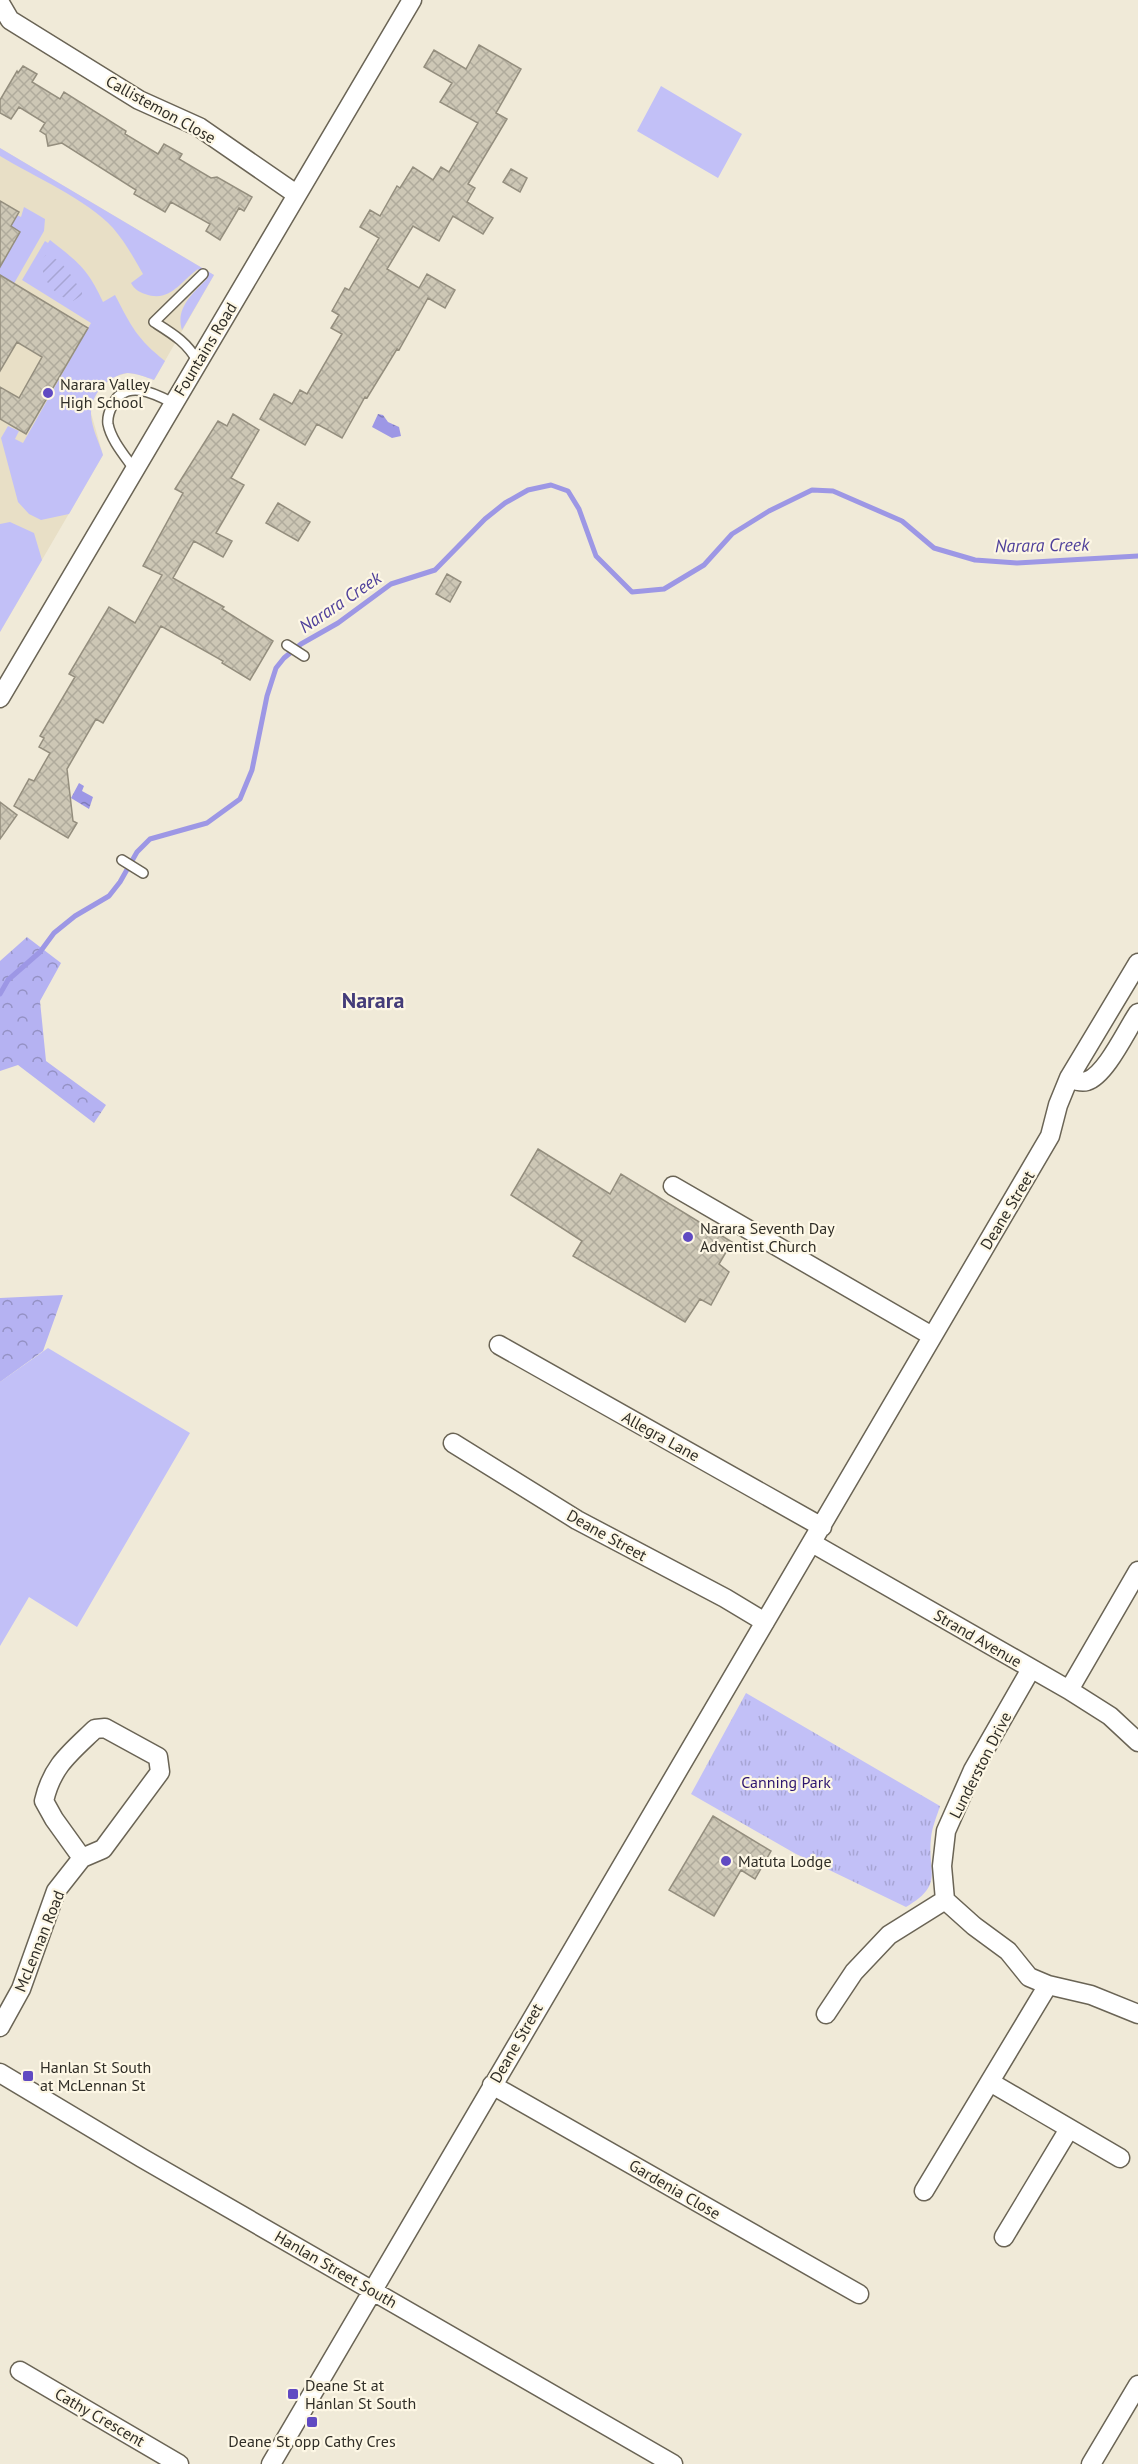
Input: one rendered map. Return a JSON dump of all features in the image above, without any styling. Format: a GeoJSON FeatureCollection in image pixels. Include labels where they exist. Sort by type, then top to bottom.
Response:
{"type":"FeatureCollection","features":[{"type":"Feature","properties":{"kind":"street","name":"Fountains Road"},"geometry":{"type":"LineString","coordinates":[[0,698],[412,0]]}},
{"type":"Feature","properties":{"kind":"street","name":"Callistemon Close"},"geometry":{"type":"LineString","coordinates":[[0,3],[10,20],[138,100],[199,127],[296,194]]}},
{"type":"Feature","properties":{"kind":"street","name":"Deane Street"},"geometry":{"type":"LineString","coordinates":[[271,2464],[1050,1136],[1058,1105],[1069,1077],[1138,963]]}},
{"type":"Feature","properties":{"kind":"street"},"geometry":{"type":"LineString","coordinates":[[1069,1077],[1078,1082],[1094,1077],[1105,1066],[1138,1013]]}},
{"type":"Feature","properties":{"kind":"street"},"geometry":{"type":"LineString","coordinates":[[673,1186],[932,1336]]}},
{"type":"Feature","properties":{"kind":"street","name":"Allegra Lane"},"geometry":{"type":"LineString","coordinates":[[499,1345],[822,1527]]}},
{"type":"Feature","properties":{"kind":"street","name":"Deane Street"},"geometry":{"type":"LineString","coordinates":[[453,1443],[577,1520],[765,1622]]}},
{"type":"Feature","properties":{"kind":"street","name":"Strand Avenue"},"geometry":{"type":"LineString","coordinates":[[812,1543],[1069,1690],[1110,1716],[1138,1742]]}},
{"type":"Feature","properties":{"kind":"street"},"geometry":{"type":"LineString","coordinates":[[1069,1690],[1138,1571]]}},
{"type":"Feature","properties":{"kind":"street","name":"Lunderston Drive"},"geometry":{"type":"LineString","coordinates":[[945,1900],[942,1866],[946,1831],[973,1770],[1031,1669]]}},
{"type":"Feature","properties":{"kind":"street"},"geometry":{"type":"LineString","coordinates":[[105,1728],[158,1757],[160,1772],[103,1849],[82,1858],[44,1801],[48,1782],[58,1766],[95,1729],[105,1728]]}},
{"type":"Feature","properties":{"kind":"street","name":"McLennan Road"},"geometry":{"type":"LineString","coordinates":[[0,2027],[21,1989],[56,1891],[82,1858]]}},
{"type":"Feature","properties":{"kind":"street"},"geometry":{"type":"LineString","coordinates":[[826,2014],[854,1972],[889,1935],[945,1900],[974,1926],[1002,1946],[1029,1977],[1048,1985],[1091,1995],[1138,2014]]}},
{"type":"Feature","properties":{"kind":"street"},"geometry":{"type":"LineString","coordinates":[[924,2191],[1048,1985]]}},
{"type":"Feature","properties":{"kind":"street","name":"Hanlan Street South"},"geometry":{"type":"LineString","coordinates":[[0,2073],[142,2158],[673,2464]]}},
{"type":"Feature","properties":{"kind":"street"},"geometry":{"type":"LineString","coordinates":[[990,2082],[1120,2158]]}},
{"type":"Feature","properties":{"kind":"street","name":"Gardenia Close"},"geometry":{"type":"LineString","coordinates":[[492,2085],[859,2294]]}},
{"type":"Feature","properties":{"kind":"street"},"geometry":{"type":"LineString","coordinates":[[1004,2237],[1069,2129]]}},
{"type":"Feature","properties":{"kind":"street","name":"Cathy Crescent"},"geometry":{"type":"LineString","coordinates":[[20,2371],[179,2464]]}},
{"type":"Feature","properties":{"kind":"street"},"geometry":{"type":"LineString","coordinates":[[1091,2464],[1138,2385]]}},
{"type":"Feature","properties":{"kind":"lane"},"geometry":{"type":"LineString","coordinates":[[198,362],[190,348],[179,337],[154,322],[202,274]]}},
{"type":"Feature","properties":{"kind":"lane"},"geometry":{"type":"LineString","coordinates":[[134,469],[113,438],[108,425],[108,413],[113,401],[121,393],[140,389],[173,403]]}},
{"type":"Feature","properties":{"kind":"lane"},"geometry":{"type":"LineString","coordinates":[[287,645],[304,656]]}},
{"type":"Feature","properties":{"kind":"lane"},"geometry":{"type":"LineString","coordinates":[[122,860],[143,873]]}},
{"type":"Feature","properties":{"kind":"shaded area","name":"Narara Valley High School"},"geometry":{"type":"Polygon","coordinates":[[[0,148],[214,275],[154,380],[128,373],[113,377],[101,387],[93,400],[91,413],[103,455],[0,632],[0,148]]]}},
{"type":"Feature","properties":{"kind":"green space"},"geometry":{"type":"Polygon","coordinates":[[[661,86],[742,134],[718,178],[637,131],[661,86]]]}},
{"type":"Feature","properties":{"kind":"green space"},"geometry":{"type":"Polygon","coordinates":[[[0,148],[214,275],[182,330],[180,322],[183,308],[191,295],[207,279],[198,269],[174,290],[161,296],[139,291],[131,283],[143,274],[113,228],[75,198],[0,156],[0,148]]]}},
{"type":"Feature","properties":{"kind":"green space"},"geometry":{"type":"Polygon","coordinates":[[[24,207],[45,219],[44,231],[0,308],[0,267],[20,232],[11,226],[17,215],[21,217],[24,207]]]}},
{"type":"Feature","properties":{"kind":"green space"},"geometry":{"type":"Polygon","coordinates":[[[50,240],[81,267],[92,281],[103,302],[115,295],[136,331],[165,361],[154,380],[127,373],[113,378],[101,388],[93,400],[91,415],[103,455],[69,514],[41,520],[29,514],[18,502],[1,438],[8,426],[19,431],[15,439],[23,443],[91,323],[22,280],[45,241],[48,243],[50,240]]]}},
{"type":"Feature","properties":{"kind":"green space"},"geometry":{"type":"Polygon","coordinates":[[[46,255],[58,260],[71,275],[82,295],[73,301],[66,299],[50,286],[42,267],[42,260],[46,255]]]}},
{"type":"Feature","properties":{"kind":"green space"},"geometry":{"type":"Polygon","coordinates":[[[10,522],[34,533],[42,560],[0,632],[0,524],[10,522]]]}},
{"type":"Feature","properties":{"kind":"green space"},"geometry":{"type":"Polygon","coordinates":[[[27,937],[61,963],[40,1001],[46,1061],[106,1105],[94,1123],[18,1065],[0,1071],[0,961],[27,937]]]}},
{"type":"Feature","properties":{"kind":"green space"},"geometry":{"type":"Polygon","coordinates":[[[63,1295],[43,1351],[0,1382],[0,1298],[63,1295]]]}},
{"type":"Feature","properties":{"kind":"green space"},"geometry":{"type":"Polygon","coordinates":[[[48,1348],[190,1433],[77,1627],[29,1597],[0,1646],[0,1382],[48,1348]]]}},
{"type":"Feature","properties":{"kind":"green space","name":"Canning Park"},"geometry":{"type":"Polygon","coordinates":[[[746,1693],[940,1806],[931,1838],[932,1877],[926,1891],[918,1899],[906,1907],[796,1854],[691,1794],[746,1693]]]}},
{"type":"Feature","properties":{"kind":"water"},"geometry":{"type":"Polygon","coordinates":[[[378,414],[399,427],[401,436],[392,438],[372,427],[378,414]]]}},
{"type":"Feature","properties":{"kind":"water"},"geometry":{"type":"Polygon","coordinates":[[[79,783],[84,786],[82,791],[93,797],[89,809],[71,798],[79,783]]]}},
{"type":"Feature","properties":{"kind":"building"},"geometry":{"type":"Polygon","coordinates":[[[479,45],[521,69],[496,113],[507,119],[468,184],[475,188],[467,202],[493,218],[483,234],[453,216],[439,241],[413,226],[387,269],[419,288],[427,274],[455,290],[445,308],[428,298],[399,350],[397,349],[367,398],[365,397],[342,438],[317,424],[305,445],[260,419],[274,394],[292,404],[300,390],[307,394],[342,334],[331,328],[339,315],[332,311],[345,288],[349,290],[379,238],[360,227],[370,210],[380,216],[397,186],[400,188],[413,167],[433,180],[441,167],[449,172],[478,123],[440,102],[452,83],[424,67],[434,50],[466,69],[479,45]]]}},
{"type":"Feature","properties":{"kind":"building"},"geometry":{"type":"Polygon","coordinates":[[[23,66],[37,74],[32,82],[60,99],[64,92],[158,154],[164,144],[182,154],[179,159],[211,178],[217,177],[252,197],[244,211],[239,208],[220,240],[206,231],[210,224],[171,202],[165,212],[134,194],[136,190],[62,143],[48,146],[46,135],[40,131],[45,123],[19,107],[11,119],[0,113],[0,100],[17,71],[18,73],[23,66]]]}},
{"type":"Feature","properties":{"kind":"building"},"geometry":{"type":"Polygon","coordinates":[[[511,169],[527,178],[520,192],[503,182],[511,169]]]}},
{"type":"Feature","properties":{"kind":"building"},"geometry":{"type":"Polygon","coordinates":[[[0,201],[19,212],[11,226],[20,232],[0,267],[0,201]]]}},
{"type":"Feature","properties":{"kind":"building"},"geometry":{"type":"Polygon","coordinates":[[[0,275],[88,328],[26,434],[0,419],[0,387],[19,398],[42,357],[17,342],[0,371],[0,275]]]}},
{"type":"Feature","properties":{"kind":"building"},"geometry":{"type":"Polygon","coordinates":[[[233,414],[259,430],[231,478],[244,485],[216,533],[232,541],[223,557],[194,541],[173,578],[224,607],[222,609],[273,641],[250,680],[222,663],[223,661],[161,626],[103,723],[96,719],[67,769],[73,821],[77,823],[68,838],[14,806],[29,779],[34,781],[50,753],[39,747],[44,738],[40,736],[75,677],[69,674],[109,607],[135,623],[162,575],[143,566],[183,493],[175,489],[218,421],[227,426],[233,414]]]}},
{"type":"Feature","properties":{"kind":"building"},"geometry":{"type":"Polygon","coordinates":[[[278,503],[310,522],[298,541],[266,523],[278,503]]]}},
{"type":"Feature","properties":{"kind":"building"},"geometry":{"type":"Polygon","coordinates":[[[447,574],[461,582],[450,602],[436,594],[447,574]]]}},
{"type":"Feature","properties":{"kind":"building"},"geometry":{"type":"Polygon","coordinates":[[[0,802],[17,815],[0,839],[0,802]]]}},
{"type":"Feature","properties":{"kind":"building","name":"Narara Seventh Day Adventist Church"},"geometry":{"type":"Polygon","coordinates":[[[538,1149],[610,1194],[621,1174],[732,1242],[719,1264],[729,1272],[711,1305],[700,1299],[685,1322],[573,1256],[582,1241],[511,1195],[538,1149]]]}},
{"type":"Feature","properties":{"kind":"building","name":"Matuta Lodge"},"geometry":{"type":"Polygon","coordinates":[[[713,1816],[771,1851],[755,1879],[741,1870],[714,1916],[669,1890],[713,1816]]]}},
{"type":"Feature","properties":{"kind":"waterway","name":"Narara Creek"},"geometry":{"type":"LineString","coordinates":[[0,994],[8,980],[40,952],[54,933],[75,916],[109,896],[137,852],[150,839],[207,823],[240,799],[252,770],[267,696],[276,668],[284,658],[301,644],[338,623],[391,584],[435,570],[485,519],[505,503],[528,490],[551,485],[568,491],[579,509],[596,556],[632,592],[664,589],[704,565],[732,534],[769,511],[812,490],[833,491],[902,521],[934,548],[975,560],[1017,563],[1138,556]]}},
{"type":"Feature","properties":{"kind":"place","name":"Narara Valley High School"},"geometry":{"type":"Point","coordinates":[48,393]}},
{"type":"Feature","properties":{"kind":"place","name":"Narara Seventh Day Adventist Church"},"geometry":{"type":"Point","coordinates":[688,1237]}},
{"type":"Feature","properties":{"kind":"place","name":"Matuta Lodge"},"geometry":{"type":"Point","coordinates":[726,1861]}},
{"type":"Feature","properties":{"kind":"place","name":"Hanlan St South at McLennan St"},"geometry":{"type":"Point","coordinates":[28,2076]}},
{"type":"Feature","properties":{"kind":"place","name":"Deane St at Hanlan St South"},"geometry":{"type":"Point","coordinates":[293,2394]}},
{"type":"Feature","properties":{"kind":"place","name":"Deane St opp Cathy Cres"},"geometry":{"type":"Point","coordinates":[312,2422]}},
{"type":"Feature","properties":{"kind":"district","name":"Narara"},"geometry":{"type":"Point","coordinates":[373,1000]}}]}
